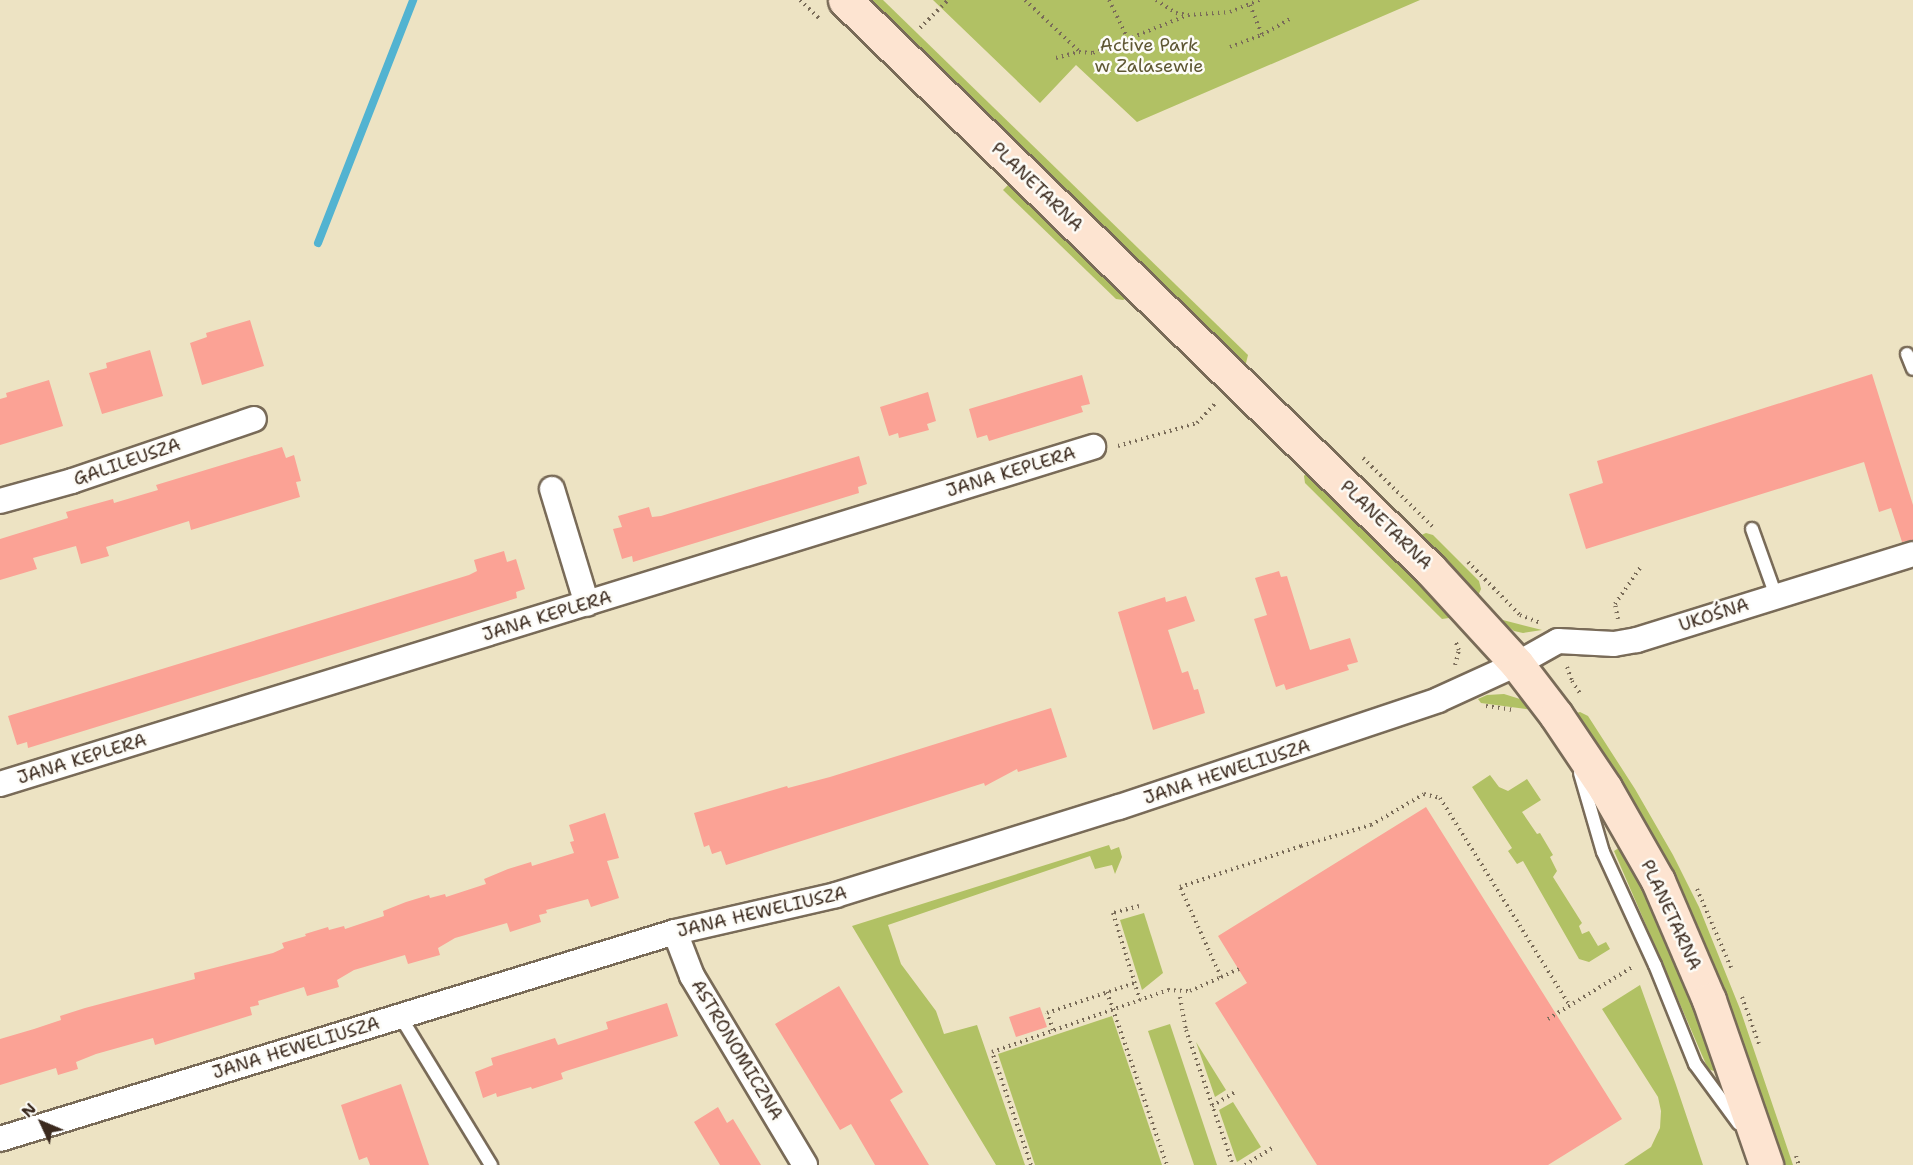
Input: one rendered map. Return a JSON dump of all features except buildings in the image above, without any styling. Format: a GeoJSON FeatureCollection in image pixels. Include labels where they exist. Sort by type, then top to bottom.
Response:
{"type":"FeatureCollection","features":[{"type":"Feature","properties":{"kind":"street","name":"PLANETARNA"},"geometry":{"type":"LineString","coordinates":[[845,0],[1431,569],[1517,664],[1569,734],[1605,788],[1663,892],[1709,1000],[1765,1162]]}},
{"type":"Feature","properties":{"kind":"street","name":"GALILEUSZA"},"geometry":{"type":"LineString","coordinates":[[0,501],[72,481],[254,419]]}},
{"type":"Feature","properties":{"kind":"street","name":"JANA KEPLERA"},"geometry":{"type":"LineString","coordinates":[[0,784],[1093,447]]}},
{"type":"Feature","properties":{"kind":"street"},"geometry":{"type":"LineString","coordinates":[[552,489],[588,604]]}},
{"type":"Feature","properties":{"kind":"street","name":"UKOŚNA"},"geometry":{"type":"LineString","coordinates":[[1517,664],[1558,641],[1614,644],[1637,640],[1913,554]]}},
{"type":"Feature","properties":{"kind":"street","name":"JANA HEWELIUSZA"},"geometry":{"type":"LineString","coordinates":[[0,1139],[675,932],[836,896],[1119,807],[1387,718],[1455,693],[1517,664]]}},
{"type":"Feature","properties":{"kind":"street","name":"ASTRONOMICZNA"},"geometry":{"type":"LineString","coordinates":[[675,932],[692,976],[805,1165]]}},
{"type":"Feature","properties":{"kind":"lane"},"geometry":{"type":"LineString","coordinates":[[1907,354],[1913,369]]}},
{"type":"Feature","properties":{"kind":"lane"},"geometry":{"type":"LineString","coordinates":[[1752,529],[1776,596]]}},
{"type":"Feature","properties":{"kind":"lane"},"geometry":{"type":"LineString","coordinates":[[400,1016],[491,1165]]}},
{"type":"Feature","properties":{"kind":"path"},"geometry":{"type":"LineString","coordinates":[[920,28],[948,0]]}},
{"type":"Feature","properties":{"kind":"path"},"geometry":{"type":"LineString","coordinates":[[1025,0],[1079,51]]}},
{"type":"Feature","properties":{"kind":"path"},"geometry":{"type":"LineString","coordinates":[[1108,0],[1127,38]]}},
{"type":"Feature","properties":{"kind":"path"},"geometry":{"type":"LineString","coordinates":[[1156,0],[1176,13],[1188,15],[1209,15],[1250,5],[1260,0]]}},
{"type":"Feature","properties":{"kind":"path"},"geometry":{"type":"LineString","coordinates":[[1250,5],[1262,35]]}},
{"type":"Feature","properties":{"kind":"path"},"geometry":{"type":"LineString","coordinates":[[1056,58],[1079,51],[1093,52],[1188,15]]}},
{"type":"Feature","properties":{"kind":"path"},"geometry":{"type":"LineString","coordinates":[[1230,47],[1262,35],[1290,19]]}},
{"type":"Feature","properties":{"kind":"path"},"geometry":{"type":"LineString","coordinates":[[1093,447],[1121,446],[1197,423],[1215,404]]}},
{"type":"Feature","properties":{"kind":"path"},"geometry":{"type":"LineString","coordinates":[[1619,624],[1615,604],[1642,565]]}},
{"type":"Feature","properties":{"kind":"path"},"geometry":{"type":"LineString","coordinates":[[1539,621],[1548,622]]}},
{"type":"Feature","properties":{"kind":"path"},"geometry":{"type":"LineString","coordinates":[[1454,672],[1459,650],[1453,639],[1467,645]]}},
{"type":"Feature","properties":{"kind":"path"},"geometry":{"type":"LineString","coordinates":[[1221,977],[1179,887],[1300,846],[1371,825],[1424,794],[1440,798],[1570,1006]]}},
{"type":"Feature","properties":{"kind":"path"},"geometry":{"type":"LineString","coordinates":[[1139,906],[1113,913],[1140,1000]]}},
{"type":"Feature","properties":{"kind":"path"},"geometry":{"type":"LineString","coordinates":[[1548,1019],[1640,963]]}},
{"type":"Feature","properties":{"kind":"path"},"geometry":{"type":"LineString","coordinates":[[1031,1165],[992,1052],[1168,990],[1190,991],[1239,969]]}},
{"type":"Feature","properties":{"kind":"path"},"geometry":{"type":"LineString","coordinates":[[1053,1030],[1047,1012],[1134,983]]}},
{"type":"Feature","properties":{"kind":"path"},"geometry":{"type":"LineString","coordinates":[[1107,992],[1167,1165]]}},
{"type":"Feature","properties":{"kind":"path"},"geometry":{"type":"LineString","coordinates":[[1180,997],[1186,1030],[1233,1165]]}},
{"type":"Feature","properties":{"kind":"path"},"geometry":{"type":"LineString","coordinates":[[1212,1106],[1237,1090]]}},
{"type":"Feature","properties":{"kind":"path"},"geometry":{"type":"LineString","coordinates":[[1245,1165],[1272,1148]]}},
{"type":"Feature","properties":{"kind":"green space"},"geometry":{"type":"Polygon","coordinates":[[[867,0],[883,0],[1248,355],[1245,367],[867,0]]]}},
{"type":"Feature","properties":{"kind":"green space","name":"Active Park w Zalasewie"},"geometry":{"type":"Polygon","coordinates":[[[933,0],[1420,0],[1137,122],[1076,65],[1040,103],[933,0]]]}},
{"type":"Feature","properties":{"kind":"green space"},"geometry":{"type":"Polygon","coordinates":[[[1014,184],[1129,297],[1123,300],[1116,299],[1003,190],[1008,185],[1014,184]]]}},
{"type":"Feature","properties":{"kind":"green space"},"geometry":{"type":"Polygon","coordinates":[[[1308,470],[1456,617],[1442,619],[1305,483],[1304,476],[1308,470]]]}},
{"type":"Feature","properties":{"kind":"green space"},"geometry":{"type":"Polygon","coordinates":[[[1426,533],[1433,535],[1479,581],[1481,589],[1478,596],[1419,536],[1426,533]]]}},
{"type":"Feature","properties":{"kind":"green space"},"geometry":{"type":"Polygon","coordinates":[[[1499,619],[1542,630],[1523,633],[1514,631],[1499,619]]]}},
{"type":"Feature","properties":{"kind":"green space"},"geometry":{"type":"Polygon","coordinates":[[[1504,694],[1520,699],[1533,710],[1481,703],[1478,699],[1487,695],[1504,694]]]}},
{"type":"Feature","properties":{"kind":"green space"},"geometry":{"type":"Polygon","coordinates":[[[1580,712],[1588,716],[1635,789],[1673,855],[1699,907],[1740,1009],[1793,1165],[1783,1165],[1726,1002],[1696,927],[1671,874],[1573,714],[1580,712]]]}},
{"type":"Feature","properties":{"kind":"green space"},"geometry":{"type":"Polygon","coordinates":[[[1490,775],[1499,787],[1508,791],[1527,779],[1541,800],[1522,812],[1537,834],[1540,833],[1553,855],[1550,857],[1557,871],[1553,877],[1582,923],[1579,926],[1582,934],[1589,931],[1598,946],[1606,942],[1610,949],[1589,962],[1579,959],[1523,861],[1517,864],[1508,851],[1512,848],[1472,787],[1490,775]]]}},
{"type":"Feature","properties":{"kind":"green space"},"geometry":{"type":"Polygon","coordinates":[[[1109,845],[1111,850],[1119,847],[1122,857],[1115,874],[1112,865],[1095,869],[1090,856],[888,925],[901,964],[936,1011],[944,1034],[977,1025],[1025,1165],[996,1165],[852,926],[1109,845]]]}},
{"type":"Feature","properties":{"kind":"green space"},"geometry":{"type":"Polygon","coordinates":[[[1622,846],[1676,953],[1717,1070],[1708,1069],[1614,851],[1622,846]]]}},
{"type":"Feature","properties":{"kind":"green space"},"geometry":{"type":"Polygon","coordinates":[[[1144,913],[1163,973],[1142,990],[1120,920],[1144,913]]]}},
{"type":"Feature","properties":{"kind":"green space"},"geometry":{"type":"Polygon","coordinates":[[[1640,985],[1703,1165],[1624,1165],[1651,1147],[1660,1128],[1661,1111],[1658,1097],[1602,1009],[1640,985]]]}},
{"type":"Feature","properties":{"kind":"green space"},"geometry":{"type":"Polygon","coordinates":[[[1112,1016],[1162,1165],[1035,1165],[998,1054],[1112,1016]]]}},
{"type":"Feature","properties":{"kind":"green space"},"geometry":{"type":"Polygon","coordinates":[[[1170,1024],[1217,1165],[1194,1165],[1148,1031],[1170,1024]]]}},
{"type":"Feature","properties":{"kind":"green space"},"geometry":{"type":"Polygon","coordinates":[[[1196,1042],[1226,1090],[1215,1097],[1196,1042]]]}},
{"type":"Feature","properties":{"kind":"green space"},"geometry":{"type":"Polygon","coordinates":[[[1233,1102],[1261,1147],[1237,1162],[1219,1110],[1233,1102]]]}},
{"type":"Feature","properties":{"kind":"waterway"},"geometry":{"type":"LineString","coordinates":[[318,243],[413,0]]}}]}
